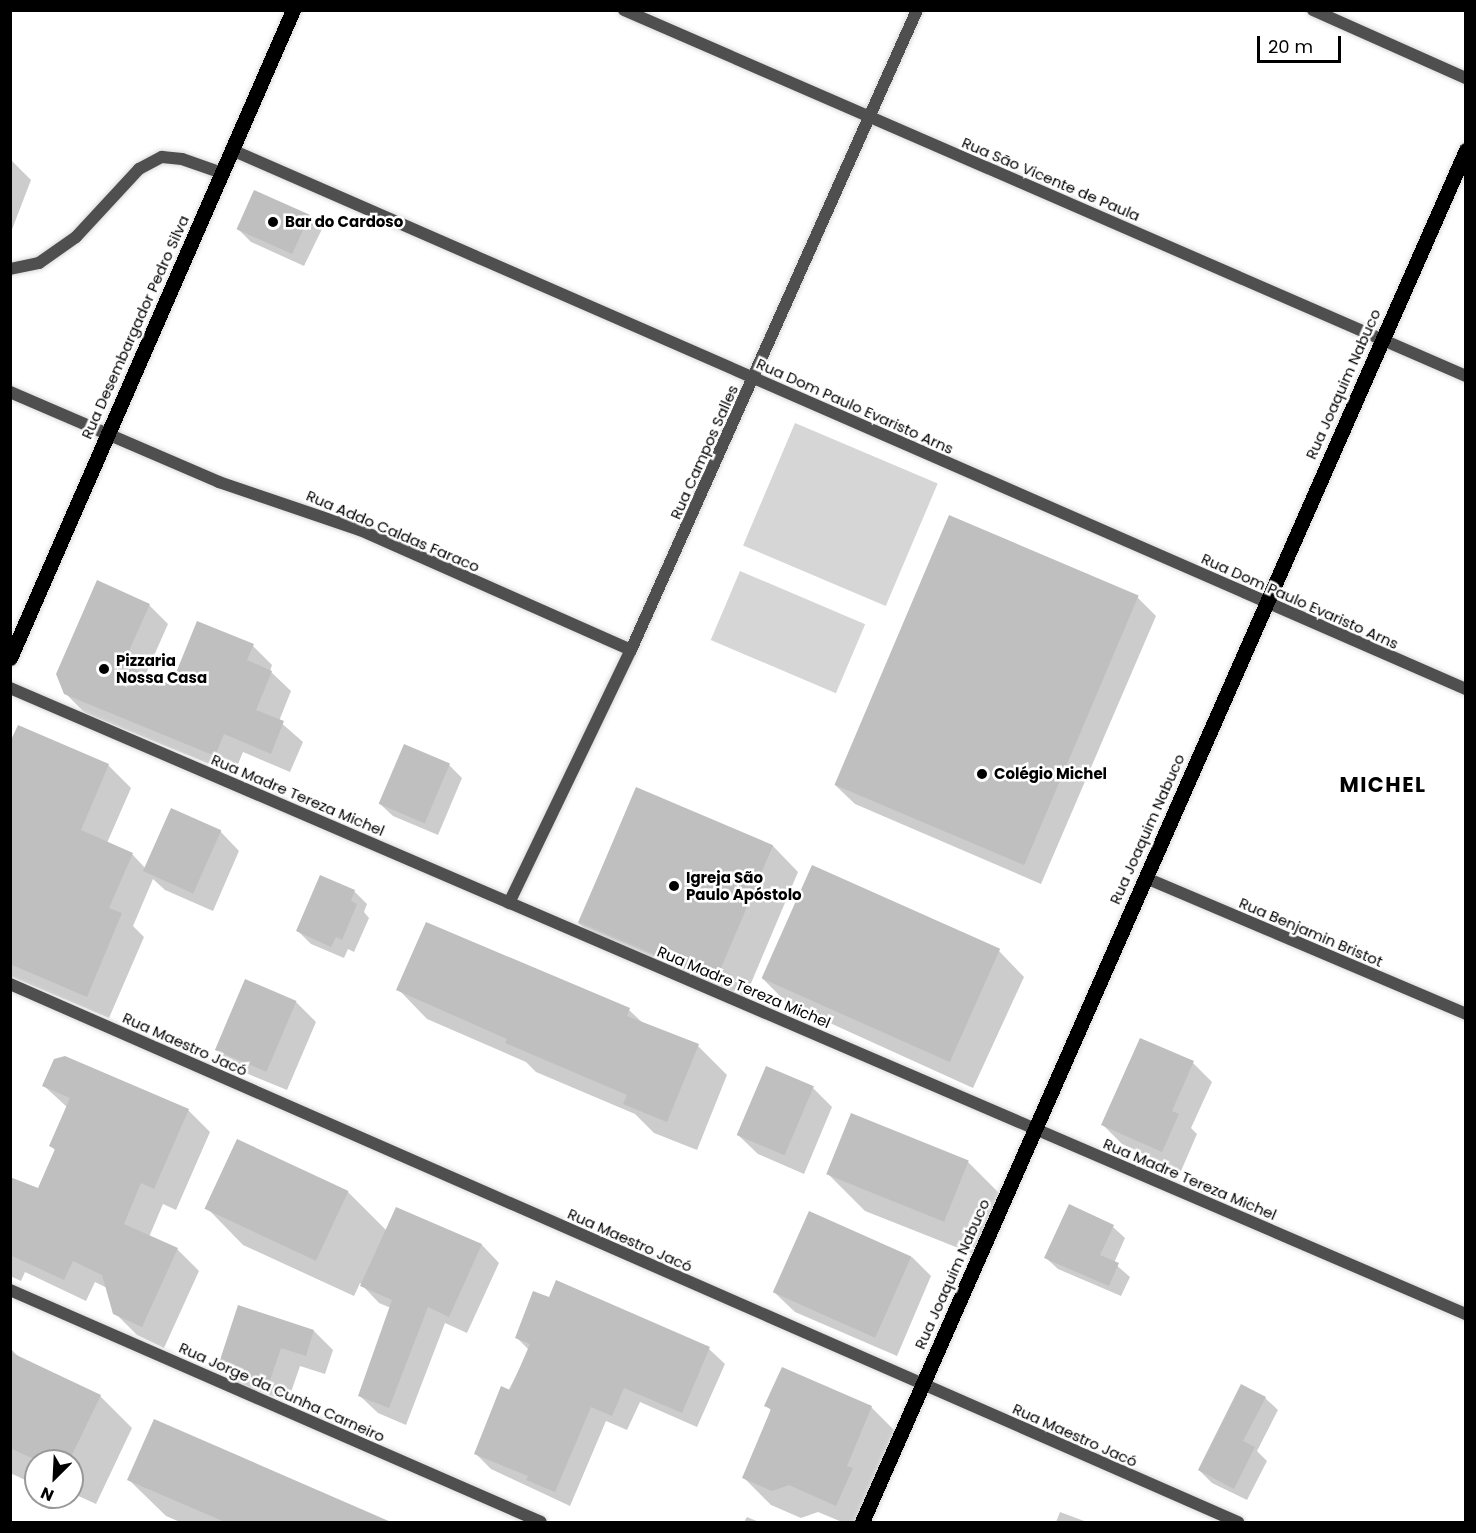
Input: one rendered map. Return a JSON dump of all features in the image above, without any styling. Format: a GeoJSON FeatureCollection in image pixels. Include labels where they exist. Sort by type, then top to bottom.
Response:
{"type":"FeatureCollection","features":[{"type":"Feature","properties":{"kind":"main road","name":"Rua Desembargador Pedro Silva"},"geometry":{"type":"LineString","coordinates":[[10,658],[293,10]]}},
{"type":"Feature","properties":{"kind":"main road","name":"Rua Joaquim Nabuco"},"geometry":{"type":"LineString","coordinates":[[862,1522],[1466,150]]}},
{"type":"Feature","properties":{"kind":"street","name":"Rua São Vicente de Paula"},"geometry":{"type":"LineString","coordinates":[[624,10],[1466,376]]}},
{"type":"Feature","properties":{"kind":"street","name":"Rua Campos Salles"},"geometry":{"type":"LineString","coordinates":[[510,903],[631,650],[917,10]]}},
{"type":"Feature","properties":{"kind":"street"},"geometry":{"type":"LineString","coordinates":[[1313,10],[1466,78]]}},
{"type":"Feature","properties":{"kind":"street","name":"Rua Dom Paulo Evaristo Arns"},"geometry":{"type":"LineString","coordinates":[[232,150],[1466,689]]}},
{"type":"Feature","properties":{"kind":"street"},"geometry":{"type":"LineString","coordinates":[[10,269],[39,263],[75,237],[139,169],[162,158],[182,159],[222,173]]}},
{"type":"Feature","properties":{"kind":"street","name":"Rua Addo Caldas Faraco"},"geometry":{"type":"LineString","coordinates":[[10,392],[107,436],[219,482],[360,530],[631,650]]}},
{"type":"Feature","properties":{"kind":"street","name":"Rua Madre Tereza Michel"},"geometry":{"type":"LineString","coordinates":[[10,688],[1466,1314]]}},
{"type":"Feature","properties":{"kind":"street","name":"Rua Benjamin Bristot"},"geometry":{"type":"LineString","coordinates":[[1146,878],[1466,1014]]}},
{"type":"Feature","properties":{"kind":"street","name":"Rua Maestro Jacó"},"geometry":{"type":"LineString","coordinates":[[10,984],[1238,1522]]}},
{"type":"Feature","properties":{"kind":"street","name":"Rua Jorge da Cunha Carneiro"},"geometry":{"type":"LineString","coordinates":[[10,1290],[541,1522]]}},
{"type":"Feature","properties":{"kind":"shaded area"},"geometry":{"type":"Polygon","coordinates":[[[795,423],[938,484],[886,606],[743,545],[795,423]]]}},
{"type":"Feature","properties":{"kind":"shaded area"},"geometry":{"type":"Polygon","coordinates":[[[740,571],[865,624],[836,693],[711,640],[740,571]]]}},
{"type":"Feature","properties":{"kind":"building","name":"Bar do Cardoso"},"geometry":{"type":"Polygon","coordinates":[[[254,190],[310,215],[292,254],[237,229],[254,190]]]}},
{"type":"Feature","properties":{"kind":"building"},"geometry":{"type":"Polygon","coordinates":[[[949,515],[1139,595],[1024,865],[835,785],[949,515]]]}},
{"type":"Feature","properties":{"kind":"building"},"geometry":{"type":"Polygon","coordinates":[[[97,580],[150,604],[123,664],[171,685],[197,621],[254,644],[247,660],[272,671],[256,710],[284,721],[271,754],[224,734],[215,756],[64,694],[56,674],[97,580]]]}},
{"type":"Feature","properties":{"kind":"building"},"geometry":{"type":"Polygon","coordinates":[[[18,725],[109,764],[81,830],[133,853],[109,908],[122,913],[87,997],[10,964],[10,742],[18,725]]]}},
{"type":"Feature","properties":{"kind":"building"},"geometry":{"type":"Polygon","coordinates":[[[404,744],[450,764],[425,823],[379,804],[404,744]]]}},
{"type":"Feature","properties":{"kind":"building","name":"Igreja São Paulo Apóstolo"},"geometry":{"type":"Polygon","coordinates":[[[636,787],[773,845],[715,981],[578,923],[636,787]]]}},
{"type":"Feature","properties":{"kind":"building"},"geometry":{"type":"Polygon","coordinates":[[[171,808],[221,830],[193,893],[143,871],[171,808]]]}},
{"type":"Feature","properties":{"kind":"building"},"geometry":{"type":"Polygon","coordinates":[[[812,865],[1000,949],[950,1062],[762,978],[812,865]]]}},
{"type":"Feature","properties":{"kind":"building"},"geometry":{"type":"Polygon","coordinates":[[[320,875],[355,890],[351,901],[357,904],[342,940],[336,937],[331,947],[296,931],[320,875]]]}},
{"type":"Feature","properties":{"kind":"building"},"geometry":{"type":"Polygon","coordinates":[[[426,922],[630,1008],[627,1016],[699,1044],[667,1122],[623,1104],[627,1095],[505,1043],[507,1039],[396,990],[426,922]]]}},
{"type":"Feature","properties":{"kind":"building"},"geometry":{"type":"Polygon","coordinates":[[[245,979],[297,1001],[266,1072],[215,1050],[245,979]]]}},
{"type":"Feature","properties":{"kind":"building"},"geometry":{"type":"Polygon","coordinates":[[[1140,1038],[1194,1061],[1172,1111],[1179,1114],[1162,1152],[1101,1125],[1140,1038]]]}},
{"type":"Feature","properties":{"kind":"building"},"geometry":{"type":"Polygon","coordinates":[[[65,1056],[189,1109],[154,1189],[141,1183],[124,1224],[178,1248],[142,1327],[113,1314],[102,1275],[73,1261],[64,1280],[10,1255],[10,1177],[38,1188],[55,1149],[49,1146],[70,1098],[42,1086],[54,1059],[65,1056]]]}},
{"type":"Feature","properties":{"kind":"building"},"geometry":{"type":"Polygon","coordinates":[[[766,1066],[814,1086],[785,1155],[737,1135],[766,1066]]]}},
{"type":"Feature","properties":{"kind":"building"},"geometry":{"type":"Polygon","coordinates":[[[851,1113],[969,1161],[944,1222],[826,1174],[851,1113]]]}},
{"type":"Feature","properties":{"kind":"building"},"geometry":{"type":"Polygon","coordinates":[[[237,1139],[348,1191],[316,1261],[204,1209],[237,1139]]]}},
{"type":"Feature","properties":{"kind":"building"},"geometry":{"type":"Polygon","coordinates":[[[1069,1204],[1114,1225],[1100,1255],[1119,1263],[1109,1286],[1044,1258],[1069,1204]]]}},
{"type":"Feature","properties":{"kind":"building"},"geometry":{"type":"Polygon","coordinates":[[[396,1207],[482,1244],[449,1317],[428,1307],[389,1408],[358,1396],[392,1300],[360,1286],[396,1207]]]}},
{"type":"Feature","properties":{"kind":"building"},"geometry":{"type":"Polygon","coordinates":[[[809,1211],[911,1257],[875,1338],[773,1292],[809,1211]]]}},
{"type":"Feature","properties":{"kind":"building"},"geometry":{"type":"Polygon","coordinates":[[[556,1280],[710,1347],[682,1413],[624,1388],[612,1416],[591,1407],[555,1492],[526,1480],[528,1476],[474,1454],[501,1386],[510,1390],[530,1344],[515,1338],[533,1291],[549,1297],[556,1280]]]}},
{"type":"Feature","properties":{"kind":"building"},"geometry":{"type":"Polygon","coordinates":[[[238,1305],[314,1330],[306,1356],[281,1348],[269,1383],[218,1366],[238,1305]]]}},
{"type":"Feature","properties":{"kind":"building"},"geometry":{"type":"Polygon","coordinates":[[[10,1352],[101,1395],[75,1449],[24,1449],[24,1454],[10,1448],[10,1352]]]}},
{"type":"Feature","properties":{"kind":"building"},"geometry":{"type":"Polygon","coordinates":[[[782,1367],[872,1406],[847,1466],[853,1468],[836,1506],[789,1485],[772,1491],[742,1478],[771,1409],[764,1406],[782,1367]]]}},
{"type":"Feature","properties":{"kind":"building"},"geometry":{"type":"Polygon","coordinates":[[[1241,1384],[1266,1397],[1243,1441],[1255,1447],[1234,1489],[1198,1470],[1241,1384]]]}},
{"type":"Feature","properties":{"kind":"building"},"geometry":{"type":"Polygon","coordinates":[[[154,1419],[391,1522],[225,1522],[127,1480],[154,1419]]]}},
{"type":"Feature","properties":{"kind":"place","name":"Bar do Cardoso"},"geometry":{"type":"Point","coordinates":[273,222]}},
{"type":"Feature","properties":{"kind":"place","name":"Pizzaria Nossa Casa"},"geometry":{"type":"Point","coordinates":[104,669]}},
{"type":"Feature","properties":{"kind":"place","name":"Colégio Michel"},"geometry":{"type":"Point","coordinates":[982,774]}},
{"type":"Feature","properties":{"kind":"place","name":"Igreja São Paulo Apóstolo"},"geometry":{"type":"Point","coordinates":[674,886]}},
{"type":"Feature","properties":{"kind":"district","name":"MICHEL"},"geometry":{"type":"Point","coordinates":[1383,785]}}]}
